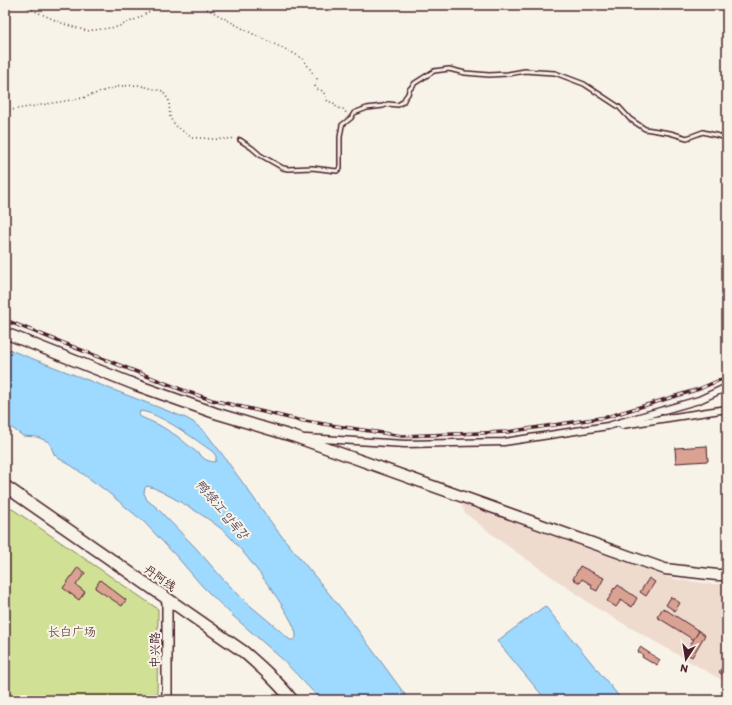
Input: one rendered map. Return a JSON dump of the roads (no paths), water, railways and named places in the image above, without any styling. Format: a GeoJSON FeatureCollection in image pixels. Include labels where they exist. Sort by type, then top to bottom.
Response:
{"type":"FeatureCollection","features":[{"type":"Feature","properties":{"kind":"highway","name":"丹阿线"},"geometry":{"type":"LineString","coordinates":[[5,486],[167,600],[244,652],[275,681],[292,700]]}},
{"type":"Feature","properties":{"kind":"main road"},"geometry":{"type":"LineString","coordinates":[[5,334],[136,385],[215,413],[295,438],[665,569],[727,575]]}},
{"type":"Feature","properties":{"kind":"main road","name":"中兴路"},"geometry":{"type":"LineString","coordinates":[[167,600],[167,700]]}},
{"type":"Feature","properties":{"kind":"street"},"geometry":{"type":"LineString","coordinates":[[608,426],[699,400],[727,387]]}},
{"type":"Feature","properties":{"kind":"street"},"geometry":{"type":"LineString","coordinates":[[295,438],[405,444],[504,442],[608,426],[630,425],[727,409]]}},
{"type":"Feature","properties":{"kind":"lane"},"geometry":{"type":"LineString","coordinates":[[240,140],[260,155],[283,168],[312,168],[337,172],[340,168],[340,136],[342,125],[351,118],[354,113],[367,108],[388,104],[401,104],[415,83],[434,70],[448,69],[465,73],[489,75],[525,72],[556,73],[584,84],[619,107],[630,119],[645,129],[670,133],[687,138],[703,132],[727,138]]}},
{"type":"Feature","properties":{"kind":"water","name":"鸭绿江 압록강"},"geometry":{"type":"Polygon","coordinates":[[[5,348],[193,422],[206,433],[276,529],[349,618],[409,700],[321,700],[281,658],[233,616],[203,587],[144,522],[105,490],[72,466],[58,458],[47,441],[37,437],[23,436],[5,423],[5,348]],[[140,411],[139,415],[141,417],[159,425],[177,436],[206,460],[213,462],[216,461],[216,456],[213,452],[188,434],[157,417],[140,411]],[[147,486],[144,493],[147,500],[156,507],[195,547],[223,579],[246,602],[290,640],[295,639],[296,636],[294,627],[278,599],[231,538],[224,531],[199,513],[181,502],[147,486]]]}},
{"type":"Feature","properties":{"kind":"water"},"geometry":{"type":"Polygon","coordinates":[[[545,606],[622,700],[546,700],[497,641],[545,606]]]}},
{"type":"Feature","properties":{"kind":"railway"},"geometry":{"type":"LineString","coordinates":[[5,320],[185,391],[212,400],[298,420],[402,436],[507,432],[607,417],[699,389],[727,377]]}},
{"type":"Feature","properties":{"kind":"park label","name":"长白广场"},"geometry":{"type":"Point","coordinates":[72,632]}}]}
